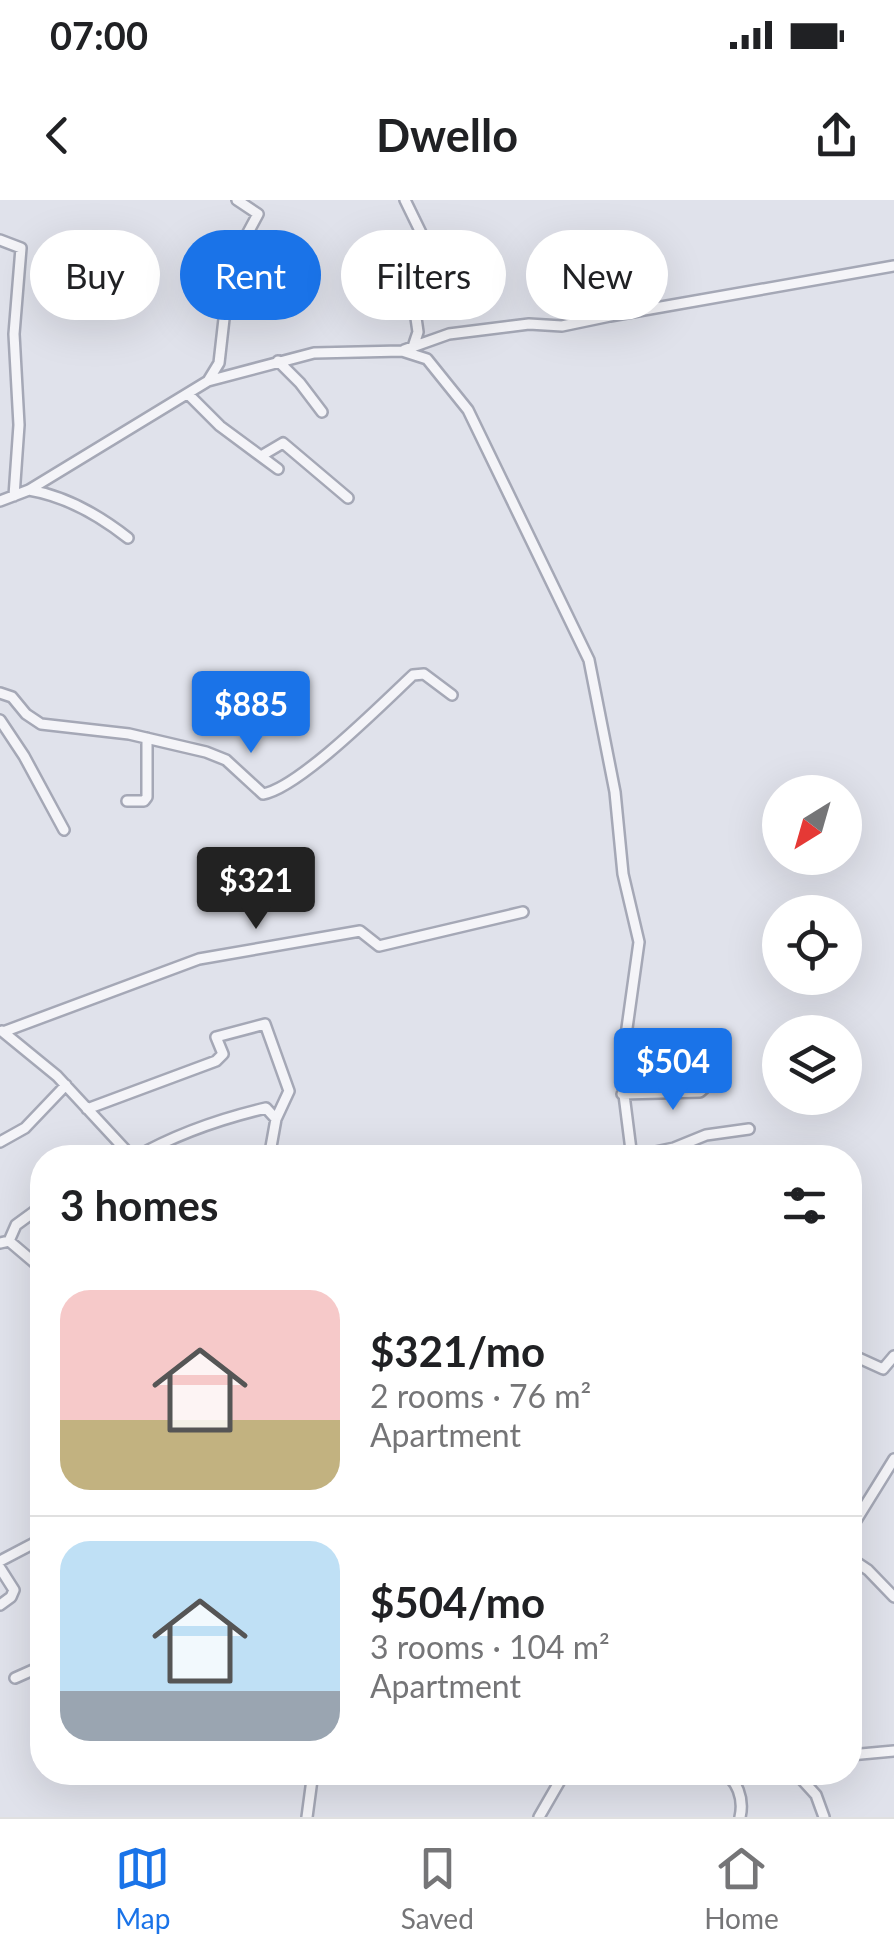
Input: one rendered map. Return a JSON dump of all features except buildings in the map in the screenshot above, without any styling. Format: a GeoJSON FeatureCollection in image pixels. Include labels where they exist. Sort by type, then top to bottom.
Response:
{"type":"FeatureCollection","features":[{"type":"Feature","properties":{"kind":"street"},"geometry":{"type":"LineString","coordinates":[[208,382],[219,363],[230,266],[258,214],[237,200]]}},
{"type":"Feature","properties":{"kind":"street"},"geometry":{"type":"LineString","coordinates":[[406,200],[425,241],[420,291],[414,304],[418,332],[413,348]]}},
{"type":"Feature","properties":{"kind":"street"},"geometry":{"type":"LineString","coordinates":[[0,240],[21,248],[14,334],[18,425],[14,496]]}},
{"type":"Feature","properties":{"kind":"street"},"geometry":{"type":"LineString","coordinates":[[0,501],[29,490],[208,382],[278,361],[314,353],[402,351],[449,334],[529,324],[588,323],[894,266]]}},
{"type":"Feature","properties":{"kind":"street"},"geometry":{"type":"LineString","coordinates":[[0,332],[14,334]]}},
{"type":"Feature","properties":{"kind":"street"},"geometry":{"type":"LineString","coordinates":[[402,351],[426,360],[468,410],[589,660],[615,792],[623,874],[639,942],[622,1052],[622,1094],[630,1145]]}},
{"type":"Feature","properties":{"kind":"street"},"geometry":{"type":"LineString","coordinates":[[278,361],[322,412]]}},
{"type":"Feature","properties":{"kind":"street"},"geometry":{"type":"LineString","coordinates":[[189,395],[220,426],[278,469]]}},
{"type":"Feature","properties":{"kind":"street"},"geometry":{"type":"LineString","coordinates":[[261,456],[283,442],[348,498]]}},
{"type":"Feature","properties":{"kind":"street"},"geometry":{"type":"LineString","coordinates":[[29,490],[103,518],[128,538]]}},
{"type":"Feature","properties":{"kind":"street"},"geometry":{"type":"LineString","coordinates":[[0,693],[12,697],[41,724],[148,738],[226,760],[264,794],[276,792],[302,773],[413,674],[424,674],[452,695]]}},
{"type":"Feature","properties":{"kind":"street"},"geometry":{"type":"LineString","coordinates":[[0,720],[64,830]]}},
{"type":"Feature","properties":{"kind":"street"},"geometry":{"type":"LineString","coordinates":[[127,802],[147,796],[148,738]]}},
{"type":"Feature","properties":{"kind":"street"},"geometry":{"type":"LineString","coordinates":[[122,1145],[66,1085],[2,1031],[199,959],[360,931],[379,946],[523,912]]}},
{"type":"Feature","properties":{"kind":"street"},"geometry":{"type":"LineString","coordinates":[[88,1109],[216,1061],[223,1054],[216,1037],[265,1024],[288,1082],[271,1145]]}},
{"type":"Feature","properties":{"kind":"street"},"geometry":{"type":"LineString","coordinates":[[622,1094],[700,1092],[710,1084]]}},
{"type":"Feature","properties":{"kind":"street"},"geometry":{"type":"LineString","coordinates":[[0,1142],[25,1128],[66,1085]]}},
{"type":"Feature","properties":{"kind":"street"},"geometry":{"type":"LineString","coordinates":[[157,1145],[174,1135],[266,1108],[276,1119]]}},
{"type":"Feature","properties":{"kind":"street"},"geometry":{"type":"LineString","coordinates":[[681,1145],[706,1135],[749,1129]]}},
{"type":"Feature","properties":{"kind":"street"},"geometry":{"type":"LineString","coordinates":[[30,1215],[16,1225],[4,1242],[30,1260]]}},
{"type":"Feature","properties":{"kind":"street"},"geometry":{"type":"LineString","coordinates":[[862,1359],[883,1369],[894,1356]]}},
{"type":"Feature","properties":{"kind":"street"},"geometry":{"type":"LineString","coordinates":[[862,1511],[894,1459]]}},
{"type":"Feature","properties":{"kind":"street"},"geometry":{"type":"LineString","coordinates":[[0,1604],[14,1590],[0,1565],[30,1547]]}},
{"type":"Feature","properties":{"kind":"street"},"geometry":{"type":"LineString","coordinates":[[862,1566],[894,1596]]}},
{"type":"Feature","properties":{"kind":"street"},"geometry":{"type":"LineString","coordinates":[[15,1678],[30,1671]]}},
{"type":"Feature","properties":{"kind":"street"},"geometry":{"type":"LineString","coordinates":[[862,1754],[894,1751]]}},
{"type":"Feature","properties":{"kind":"street"},"geometry":{"type":"LineString","coordinates":[[307,1817],[311,1785]]}},
{"type":"Feature","properties":{"kind":"street"},"geometry":{"type":"LineString","coordinates":[[539,1817],[557,1785]]}},
{"type":"Feature","properties":{"kind":"street"},"geometry":{"type":"LineString","coordinates":[[730,1785],[742,1808],[740,1817]]}},
{"type":"Feature","properties":{"kind":"street"},"geometry":{"type":"LineString","coordinates":[[807,1785],[816,1795],[824,1817]]}}]}
